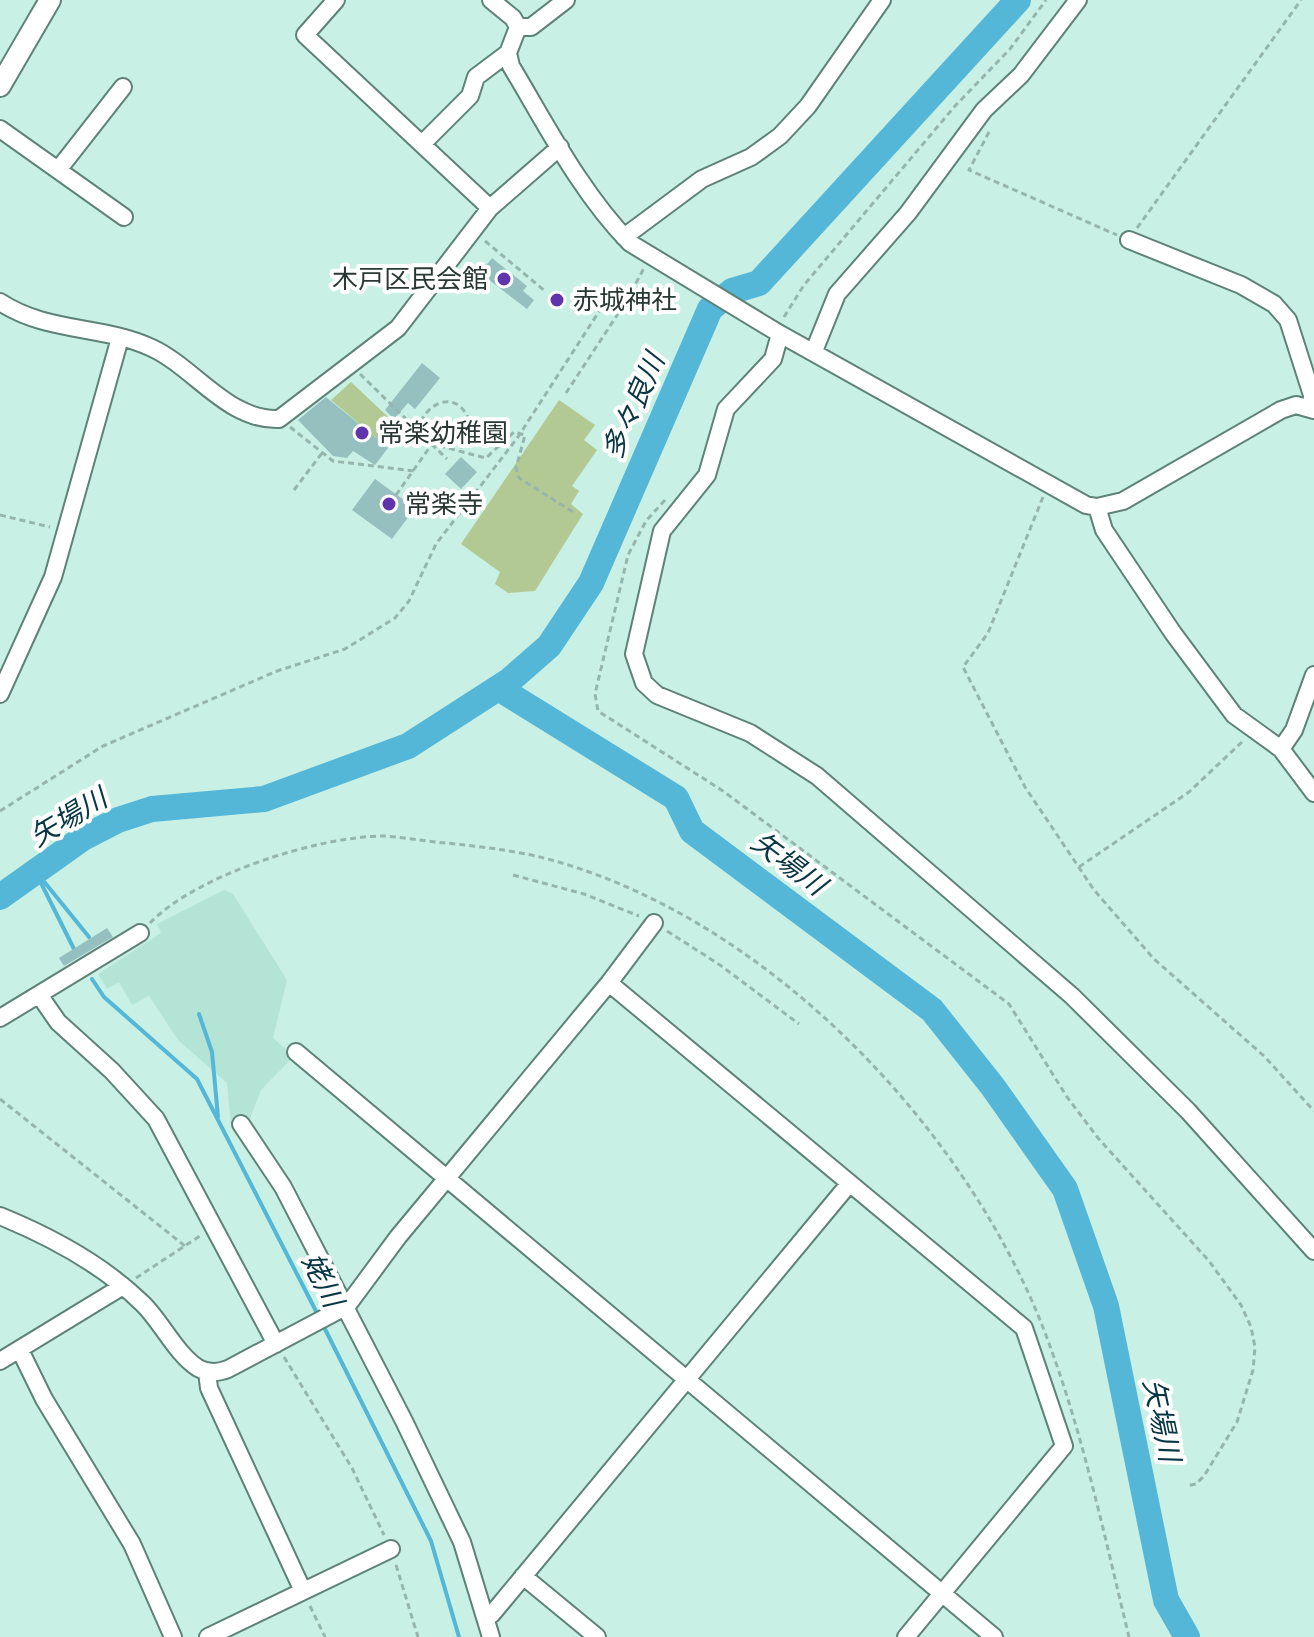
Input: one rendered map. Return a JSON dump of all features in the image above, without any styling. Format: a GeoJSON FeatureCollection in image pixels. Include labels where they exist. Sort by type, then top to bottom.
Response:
{"type":"FeatureCollection","features":[{"type":"Feature","properties":{"kind":"main road"},"geometry":{"type":"LineString","coordinates":[[0,86],[50,0]]}},
{"type":"Feature","properties":{"kind":"street"},"geometry":{"type":"LineString","coordinates":[[336,0],[305,35],[490,208]]}},
{"type":"Feature","properties":{"kind":"street"},"geometry":{"type":"LineString","coordinates":[[491,0],[513,18],[518,27]]}},
{"type":"Feature","properties":{"kind":"street"},"geometry":{"type":"LineString","coordinates":[[518,27],[531,27],[566,0]]}},
{"type":"Feature","properties":{"kind":"street"},"geometry":{"type":"LineString","coordinates":[[624,237],[702,179],[751,157],[780,136],[808,106],[882,0]]}},
{"type":"Feature","properties":{"kind":"street"},"geometry":{"type":"LineString","coordinates":[[814,351],[837,294],[908,213],[984,110],[1021,75],[1078,0]]}},
{"type":"Feature","properties":{"kind":"street"},"geometry":{"type":"LineString","coordinates":[[423,143],[470,96],[476,77],[508,53],[518,27]]}},
{"type":"Feature","properties":{"kind":"street"},"geometry":{"type":"LineString","coordinates":[[508,53],[511,66],[560,147],[624,237],[650,257],[777,331],[1086,505],[1097,507],[1123,501],[1281,410],[1296,405],[1312,409],[1312,395],[1288,320],[1274,304],[1241,285],[1129,240]]}},
{"type":"Feature","properties":{"kind":"street"},"geometry":{"type":"LineString","coordinates":[[58,170],[123,87]]}},
{"type":"Feature","properties":{"kind":"street"},"geometry":{"type":"LineString","coordinates":[[0,129],[124,217]]}},
{"type":"Feature","properties":{"kind":"street"},"geometry":{"type":"LineString","coordinates":[[0,302],[34,321],[120,338],[159,351],[249,416],[279,419],[398,328],[490,208],[560,147]]}},
{"type":"Feature","properties":{"kind":"street"},"geometry":{"type":"LineString","coordinates":[[777,331],[773,359],[726,409],[707,475],[662,531],[634,654],[644,683],[657,695],[762,740],[817,776],[1072,996],[1188,1111],[1314,1251]]}},
{"type":"Feature","properties":{"kind":"street"},"geometry":{"type":"LineString","coordinates":[[0,694],[53,577],[120,338]]}},
{"type":"Feature","properties":{"kind":"street"},"geometry":{"type":"LineString","coordinates":[[1097,507],[1104,530],[1173,633],[1234,715],[1281,749],[1314,793]]}},
{"type":"Feature","properties":{"kind":"street"},"geometry":{"type":"LineString","coordinates":[[1281,749],[1294,730],[1314,675]]}},
{"type":"Feature","properties":{"kind":"street"},"geometry":{"type":"LineString","coordinates":[[0,1216],[60,1246],[123,1286],[157,1319],[189,1360],[207,1372],[228,1369],[343,1308],[609,983],[654,923]]}},
{"type":"Feature","properties":{"kind":"street"},"geometry":{"type":"LineString","coordinates":[[0,1018],[140,933]]}},
{"type":"Feature","properties":{"kind":"street"},"geometry":{"type":"LineString","coordinates":[[609,983],[1024,1328],[1064,1446],[906,1637]]}},
{"type":"Feature","properties":{"kind":"street"},"geometry":{"type":"LineString","coordinates":[[40,996],[58,1022],[147,1105],[280,1342]]}},
{"type":"Feature","properties":{"kind":"street"},"geometry":{"type":"LineString","coordinates":[[296,1052],[994,1637]]}},
{"type":"Feature","properties":{"kind":"street"},"geometry":{"type":"LineString","coordinates":[[241,1124],[283,1187],[458,1533],[491,1637]]}},
{"type":"Feature","properties":{"kind":"street"},"geometry":{"type":"LineString","coordinates":[[486,1617],[849,1184]]}},
{"type":"Feature","properties":{"kind":"street"},"geometry":{"type":"LineString","coordinates":[[0,1361],[123,1286]]}},
{"type":"Feature","properties":{"kind":"street"},"geometry":{"type":"LineString","coordinates":[[20,1350],[44,1399],[132,1544],[173,1637]]}},
{"type":"Feature","properties":{"kind":"street"},"geometry":{"type":"LineString","coordinates":[[207,1372],[209,1388],[303,1591]]}},
{"type":"Feature","properties":{"kind":"street"},"geometry":{"type":"LineString","coordinates":[[208,1637],[391,1549]]}},
{"type":"Feature","properties":{"kind":"street"},"geometry":{"type":"LineString","coordinates":[[523,1576],[597,1637]]}},
{"type":"Feature","properties":{"kind":"path"},"geometry":{"type":"LineString","coordinates":[[777,331],[804,285],[955,106],[1010,49],[1046,0]]}},
{"type":"Feature","properties":{"kind":"path"},"geometry":{"type":"LineString","coordinates":[[989,131],[969,170],[1129,240],[1301,0]]}},
{"type":"Feature","properties":{"kind":"path"},"geometry":{"type":"LineString","coordinates":[[473,231],[545,291]]}},
{"type":"Feature","properties":{"kind":"path"},"geometry":{"type":"LineString","coordinates":[[566,393],[627,300],[650,257]]}},
{"type":"Feature","properties":{"kind":"path"},"geometry":{"type":"LineString","coordinates":[[0,811],[103,746],[277,671],[345,649],[375,633],[409,601],[436,544],[521,433],[600,310],[627,300]]}},
{"type":"Feature","properties":{"kind":"path"},"geometry":{"type":"LineString","coordinates":[[352,366],[447,459]]}},
{"type":"Feature","properties":{"kind":"path"},"geometry":{"type":"LineString","coordinates":[[417,431],[420,419],[430,407],[441,400],[449,401],[469,417],[471,425],[459,452]]}},
{"type":"Feature","properties":{"kind":"path"},"geometry":{"type":"LineString","coordinates":[[279,419],[333,461],[414,471]]}},
{"type":"Feature","properties":{"kind":"path"},"geometry":{"type":"LineString","coordinates":[[432,444],[486,458],[514,432],[521,433]]}},
{"type":"Feature","properties":{"kind":"path"},"geometry":{"type":"LineString","coordinates":[[521,433],[524,445],[517,475],[573,512]]}},
{"type":"Feature","properties":{"kind":"path"},"geometry":{"type":"LineString","coordinates":[[396,495],[432,444]]}},
{"type":"Feature","properties":{"kind":"path"},"geometry":{"type":"LineString","coordinates":[[294,490],[322,453]]}},
{"type":"Feature","properties":{"kind":"path"},"geometry":{"type":"LineString","coordinates":[[1049,483],[988,633],[963,667],[1025,787],[1079,867],[1154,959],[1264,1056],[1314,1111]]}},
{"type":"Feature","properties":{"kind":"path"},"geometry":{"type":"LineString","coordinates":[[675,490],[646,521],[628,555],[595,694],[598,711],[723,791],[1009,1004],[1067,1097],[1098,1138],[1209,1261],[1241,1305],[1251,1327],[1254,1359],[1247,1396],[1237,1422],[1204,1476],[1186,1486]]}},
{"type":"Feature","properties":{"kind":"path"},"geometry":{"type":"LineString","coordinates":[[0,515],[65,530]]}},
{"type":"Feature","properties":{"kind":"path"},"geometry":{"type":"LineString","coordinates":[[1079,867],[1189,792],[1253,729]]}},
{"type":"Feature","properties":{"kind":"path"},"geometry":{"type":"LineString","coordinates":[[0,1099],[185,1246]]}},
{"type":"Feature","properties":{"kind":"path"},"geometry":{"type":"LineString","coordinates":[[123,1286],[215,1226]]}},
{"type":"Feature","properties":{"kind":"path"},"geometry":{"type":"LineString","coordinates":[[280,1342],[352,1468],[391,1549],[418,1637]]}},
{"type":"Feature","properties":{"kind":"path"},"geometry":{"type":"LineString","coordinates":[[303,1591],[325,1637]]}},
{"type":"Feature","properties":{"kind":"shaded area"},"geometry":{"type":"Polygon","coordinates":[[[351,382],[402,430],[394,440],[381,432],[376,438],[331,400],[351,382]]]}},
{"type":"Feature","properties":{"kind":"shaded area"},"geometry":{"type":"Polygon","coordinates":[[[559,400],[595,425],[584,440],[597,450],[572,486],[579,491],[571,504],[583,514],[535,591],[508,593],[495,584],[500,572],[461,544],[559,400]]]}},
{"type":"Feature","properties":{"kind":"shaded area"},"geometry":{"type":"Polygon","coordinates":[[[224,890],[233,894],[287,980],[273,1038],[294,1056],[261,1090],[248,1124],[231,1125],[227,1083],[178,1040],[149,996],[132,1005],[119,982],[107,989],[98,974],[161,933],[157,924],[224,890]]]}},
{"type":"Feature","properties":{"kind":"building","name":"木戸区民会館"},"geometry":{"type":"Polygon","coordinates":[[[492,258],[527,286],[523,291],[534,300],[527,309],[480,273],[492,258]]]}},
{"type":"Feature","properties":{"kind":"building"},"geometry":{"type":"Polygon","coordinates":[[[422,363],[440,378],[415,409],[408,403],[394,419],[385,410],[422,363]]]}},
{"type":"Feature","properties":{"kind":"building"},"geometry":{"type":"Polygon","coordinates":[[[326,397],[376,438],[381,431],[394,440],[375,465],[353,451],[347,458],[333,456],[298,420],[326,397]]]}},
{"type":"Feature","properties":{"kind":"building"},"geometry":{"type":"Polygon","coordinates":[[[461,457],[477,472],[461,489],[445,474],[461,457]]]}},
{"type":"Feature","properties":{"kind":"building"},"geometry":{"type":"Polygon","coordinates":[[[375,479],[415,508],[392,539],[352,510],[375,479]]]}},
{"type":"Feature","properties":{"kind":"building"},"geometry":{"type":"Polygon","coordinates":[[[107,928],[113,937],[64,966],[59,958],[107,928]]]}},
{"type":"Feature","properties":{"kind":"waterway","name":"多々良川"},"geometry":{"type":"LineString","coordinates":[[0,897],[83,838],[118,820],[152,809],[264,799],[408,746],[509,681],[549,646],[591,583],[710,309],[732,291],[759,283],[1018,0]]}},
{"type":"Feature","properties":{"kind":"waterway","name":"矢場川"},"geometry":{"type":"LineString","coordinates":[[500,689],[676,798],[692,831],[932,1010],[993,1087],[1065,1189],[1106,1306],[1166,1600],[1187,1637]]}},
{"type":"Feature","properties":{"kind":"waterway","name":"姥川"},"geometry":{"type":"LineString","coordinates":[[35,871],[74,949]]}},
{"type":"Feature","properties":{"kind":"waterway"},"geometry":{"type":"LineString","coordinates":[[42,879],[89,937]]}},
{"type":"Feature","properties":{"kind":"waterway","name":"姥川"},"geometry":{"type":"LineString","coordinates":[[92,979],[104,997],[197,1079],[319,1317]]}},
{"type":"Feature","properties":{"kind":"waterway"},"geometry":{"type":"LineString","coordinates":[[199,1014],[212,1052],[218,1117]]}},
{"type":"Feature","properties":{"kind":"waterway","name":"姥川"},"geometry":{"type":"LineString","coordinates":[[323,1325],[431,1541],[459,1637]]}},
{"type":"Feature","properties":{"kind":"place","name":"木戸区民会館"},"geometry":{"type":"Point","coordinates":[504,279]}},
{"type":"Feature","properties":{"kind":"place","name":"赤城神社"},"geometry":{"type":"Point","coordinates":[557,300]}},
{"type":"Feature","properties":{"kind":"place","name":"常楽幼稚園"},"geometry":{"type":"Point","coordinates":[362,433]}},
{"type":"Feature","properties":{"kind":"place","name":"常楽寺"},"geometry":{"type":"Point","coordinates":[389,504]}}]}
